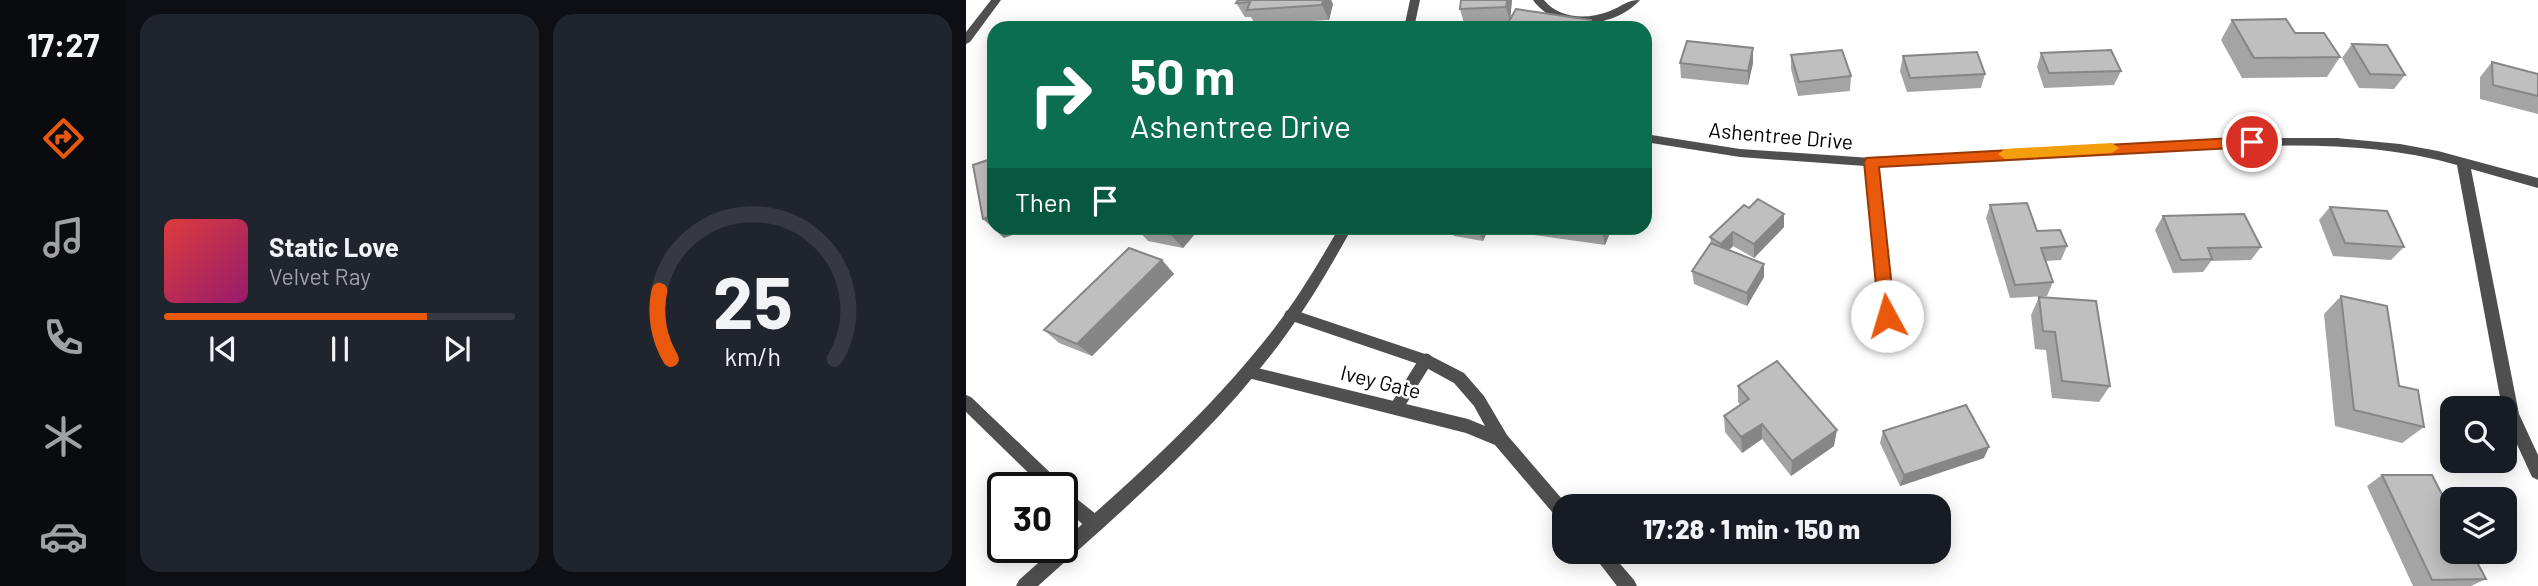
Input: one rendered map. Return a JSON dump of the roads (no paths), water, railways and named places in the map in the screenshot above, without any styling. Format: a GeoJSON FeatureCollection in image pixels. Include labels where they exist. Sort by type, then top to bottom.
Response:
{"type":"FeatureCollection","features":[{"type":"Feature","properties":{"kind":"street"},"geometry":{"type":"LineString","coordinates":[[966,40],[996,0]]}},
{"type":"Feature","properties":{"kind":"street"},"geometry":{"type":"LineString","coordinates":[[1410,21],[1415,0]]}},
{"type":"Feature","properties":{"kind":"street"},"geometry":{"type":"LineString","coordinates":[[1538,0],[1541,6],[1556,15],[1594,19],[1617,14],[1635,0]]}},
{"type":"Feature","properties":{"kind":"street","name":"Ashentree Drive"},"geometry":{"type":"LineString","coordinates":[[1652,139],[1740,153],[1871,162],[2252,142],[2337,142],[2388,147],[2463,161],[2538,183]]}},
{"type":"Feature","properties":{"kind":"street"},"geometry":{"type":"LineString","coordinates":[[2463,161],[2511,414],[2538,472]]}},
{"type":"Feature","properties":{"kind":"street"},"geometry":{"type":"LineString","coordinates":[[1871,162],[1887,316]]}},
{"type":"Feature","properties":{"kind":"street"},"geometry":{"type":"LineString","coordinates":[[1025,586],[1192,432],[1249,372],[1292,316],[1341,235]]}},
{"type":"Feature","properties":{"kind":"street","name":"Ivey Gate"},"geometry":{"type":"LineString","coordinates":[[1292,316],[1426,360],[1459,378],[1470,389],[1501,440],[1552,499]]}},
{"type":"Feature","properties":{"kind":"street","name":"Ivey Gate"},"geometry":{"type":"LineString","coordinates":[[1249,372],[1468,426],[1501,440]]}},
{"type":"Feature","properties":{"kind":"street"},"geometry":{"type":"LineString","coordinates":[[966,402],[1038,472]]}},
{"type":"Feature","properties":{"kind":"street"},"geometry":{"type":"LineString","coordinates":[[1078,509],[1095,524]]}},
{"type":"Feature","properties":{"kind":"street"},"geometry":{"type":"LineString","coordinates":[[1609,564],[1628,586]]}},
{"type":"Feature","properties":{"kind":"lane"},"geometry":{"type":"LineString","coordinates":[[1396,408],[1426,360]]}}]}
